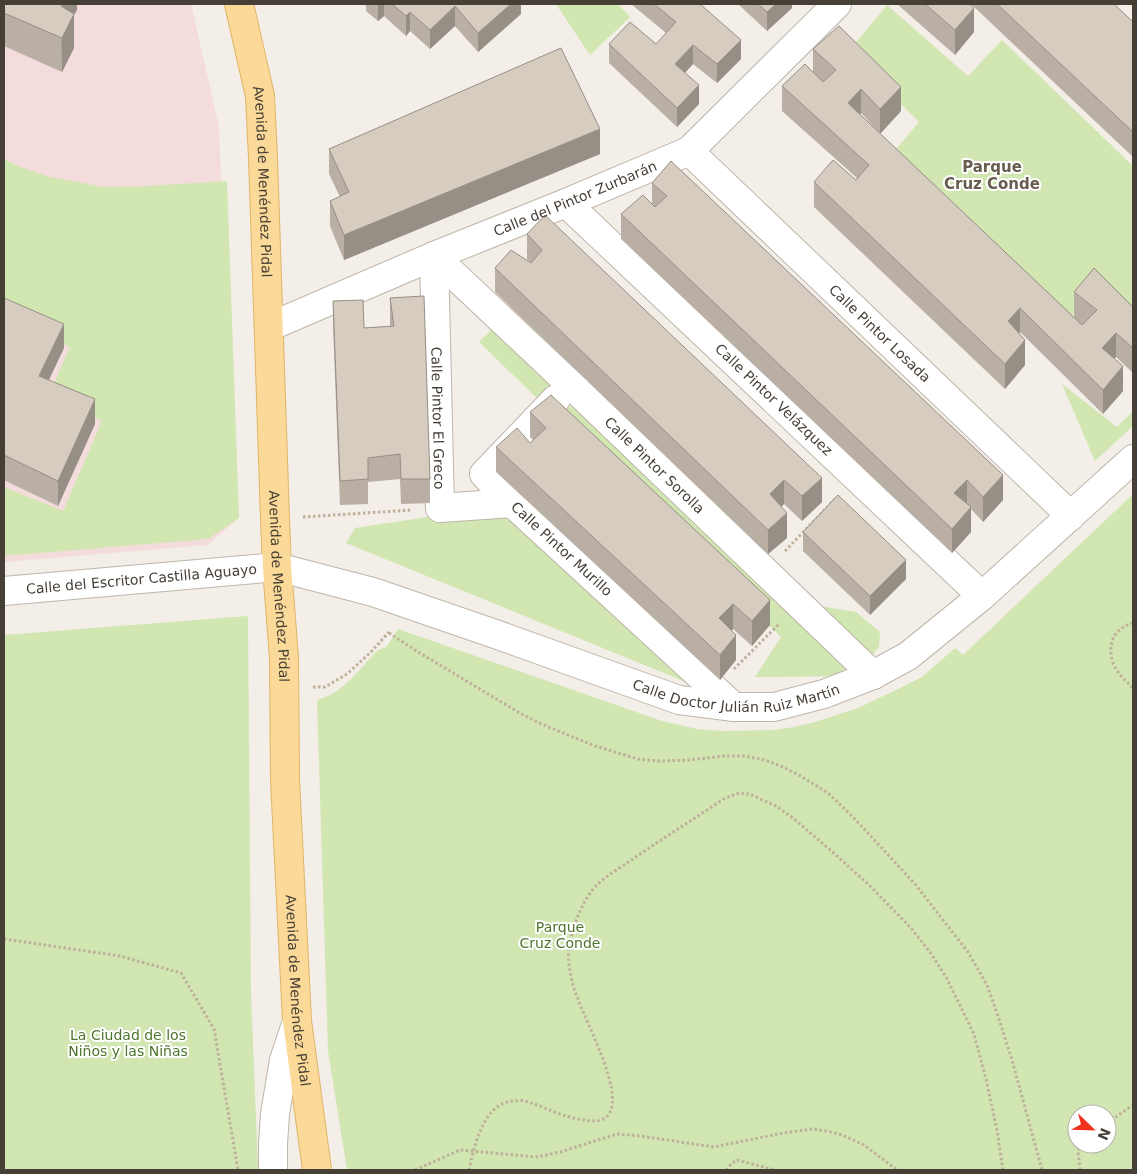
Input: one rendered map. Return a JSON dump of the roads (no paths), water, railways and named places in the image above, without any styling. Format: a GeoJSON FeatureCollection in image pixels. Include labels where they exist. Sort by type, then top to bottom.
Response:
{"type":"FeatureCollection","features":[{"type":"Feature","properties":{"kind":"main road","name":"Avenida de Menéndez Pidal"},"geometry":{"type":"LineString","coordinates":[[239,4],[260,96],[277,567],[284,658],[284,780],[296,1021],[317,1170]]}},
{"type":"Feature","properties":{"kind":"street","name":"Calle del Pintor Zurbarán"},"geometry":{"type":"LineString","coordinates":[[269,327],[434,256],[566,204],[689,151],[837,4]]}},
{"type":"Feature","properties":{"kind":"street","name":"Calle Pintor Losada"},"geometry":{"type":"LineString","coordinates":[[689,151],[1071,516]]}},
{"type":"Feature","properties":{"kind":"street","name":"Calle Pintor Velázquez"},"geometry":{"type":"LineString","coordinates":[[566,204],[982,596]]}},
{"type":"Feature","properties":{"kind":"street","name":"Calle Pintor Sorolla"},"geometry":{"type":"LineString","coordinates":[[434,256],[873,675]]}},
{"type":"Feature","properties":{"kind":"street","name":"Calle Pintor El Greco"},"geometry":{"type":"LineString","coordinates":[[434,256],[440,508],[512,503]]}},
{"type":"Feature","properties":{"kind":"street","name":"Calle Pintor Murillo"},"geometry":{"type":"LineString","coordinates":[[570,384],[484,474],[512,503],[724,698]]}},
{"type":"Feature","properties":{"kind":"street","name":"Calle Doctor Julián Ruiz Martín"},"geometry":{"type":"LineString","coordinates":[[277,567],[373,592],[679,700],[724,698],[774,707],[824,694],[873,675],[908,656],[982,596],[1133,459]]}},
{"type":"Feature","properties":{"kind":"street","name":"Calle del Escritor Castilla Aguayo"},"geometry":{"type":"LineString","coordinates":[[4,591],[277,567]]}},
{"type":"Feature","properties":{"kind":"street"},"geometry":{"type":"LineString","coordinates":[[273,1170],[274,1114],[284,1060],[296,1021]]}},
{"type":"Feature","properties":{"kind":"district","name":"Parque Cruz Conde"},"geometry":{"type":"Point","coordinates":[992,176]}},
{"type":"Feature","properties":{"kind":"park label","name":"La Ciudad de los Niños y las Niñas"},"geometry":{"type":"Point","coordinates":[128,1044]}}]}
